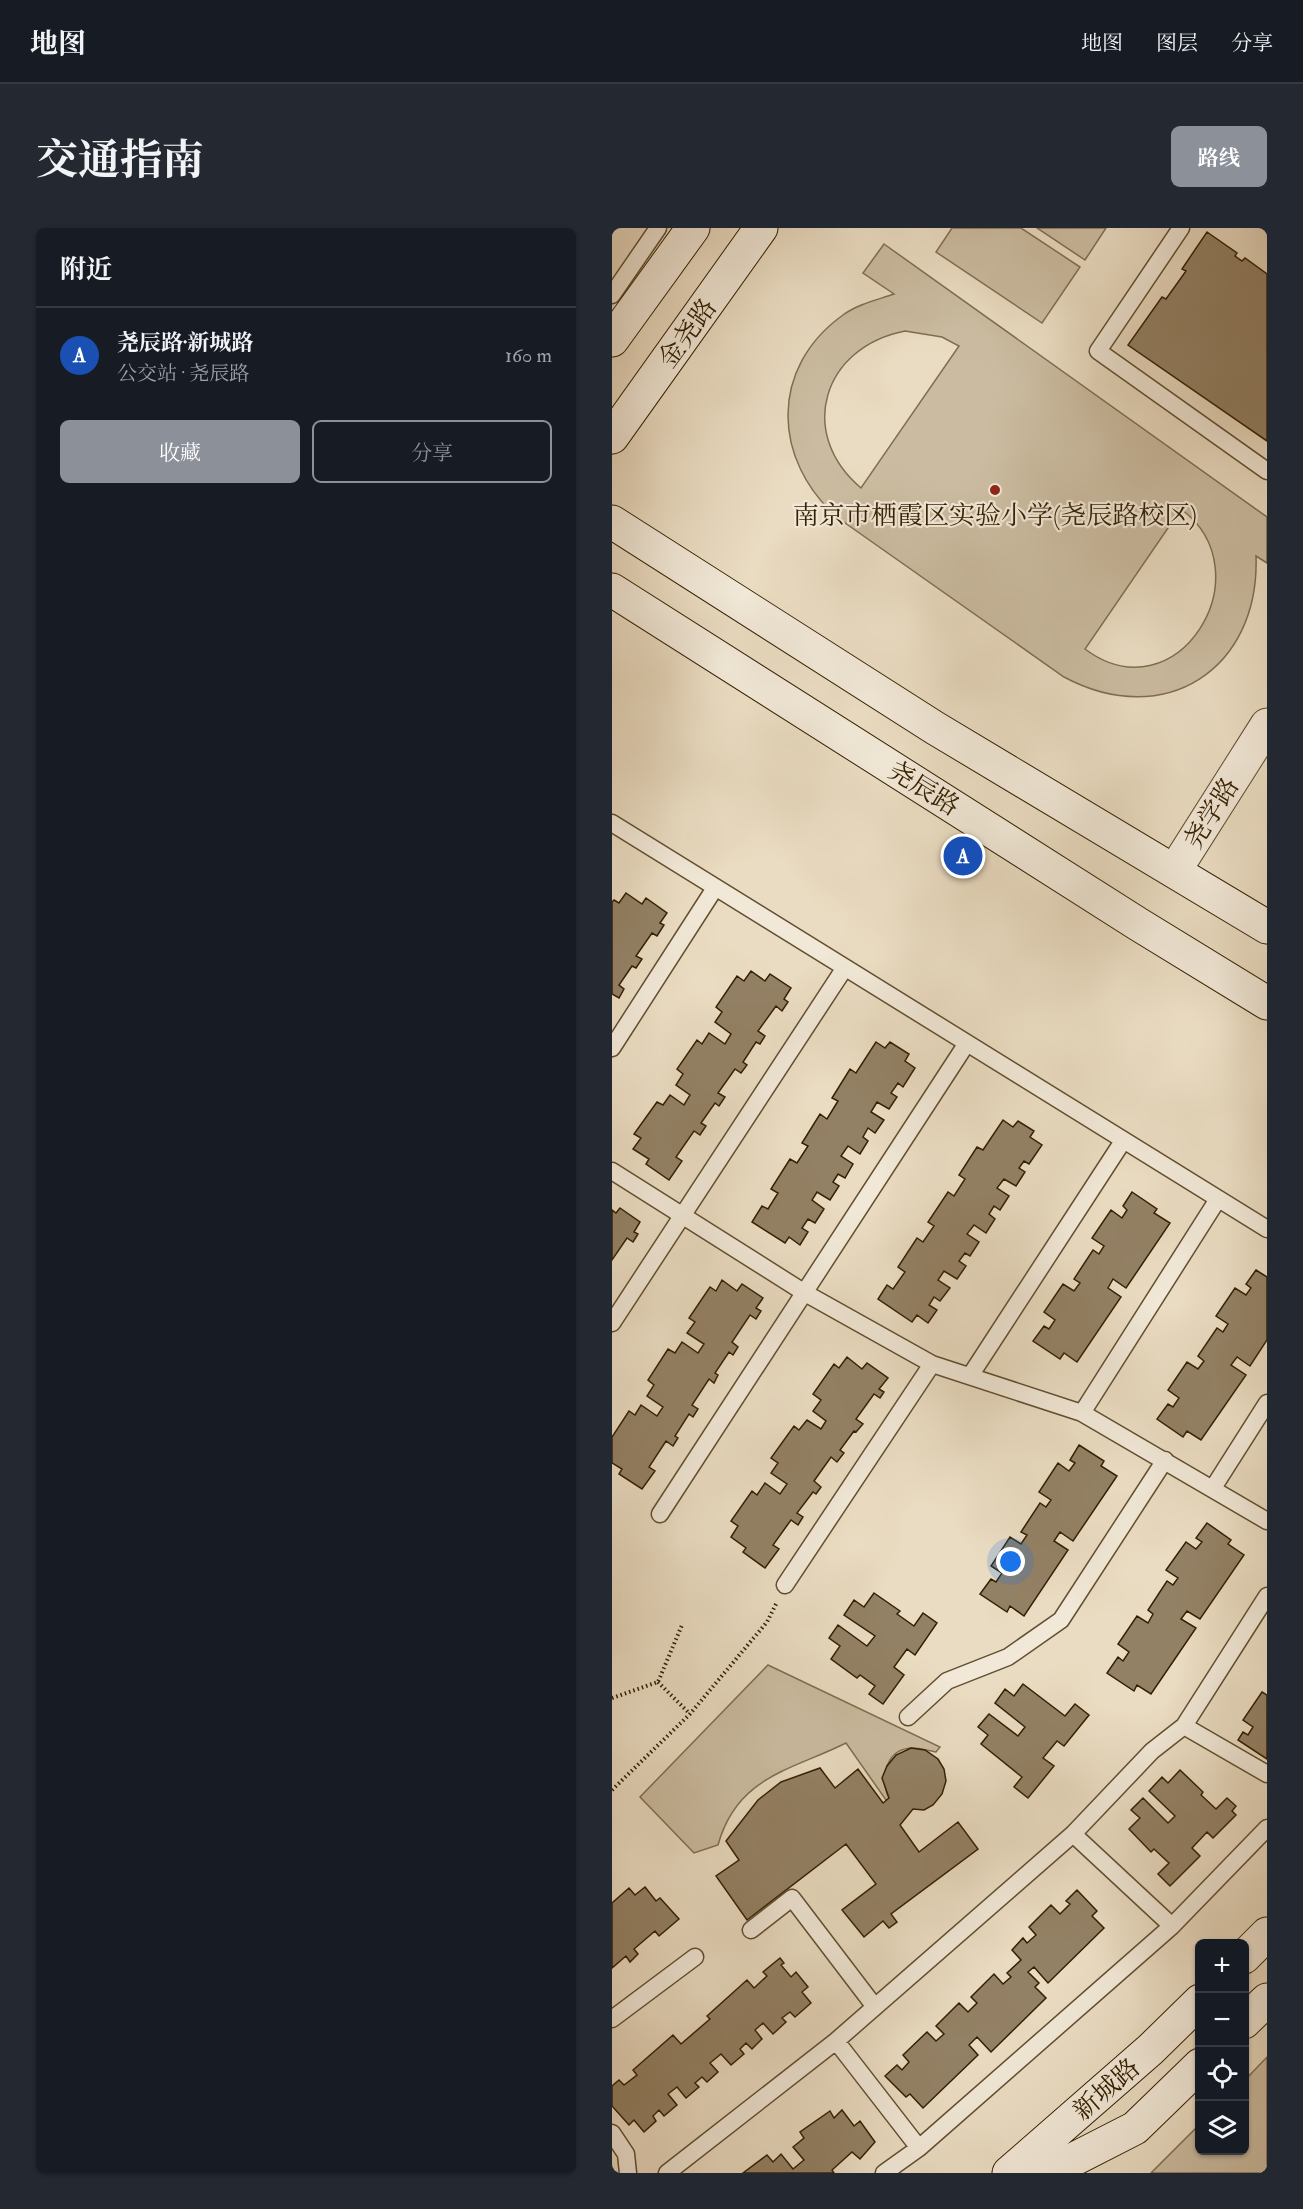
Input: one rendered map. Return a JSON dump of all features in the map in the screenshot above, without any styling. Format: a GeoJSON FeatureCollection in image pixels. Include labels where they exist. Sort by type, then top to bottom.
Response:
{"type":"FeatureCollection","features":[{"type":"Feature","properties":{"kind":"main road"},"geometry":{"type":"LineString","coordinates":[[612,340],[693,228]]}},
{"type":"Feature","properties":{"kind":"main road","name":"金尧路"},"geometry":{"type":"LineString","coordinates":[[612,437],[761,228]]}},
{"type":"Feature","properties":{"kind":"main road"},"geometry":{"type":"LineString","coordinates":[[612,522],[935,728],[1267,927]]}},
{"type":"Feature","properties":{"kind":"main road","name":"尧辰路"},"geometry":{"type":"LineString","coordinates":[[612,590],[1138,924],[1267,1003]]}},
{"type":"Feature","properties":{"kind":"main road","name":"尧学路"},"geometry":{"type":"LineString","coordinates":[[1175,870],[1267,725]]}},
{"type":"Feature","properties":{"kind":"main road"},"geometry":{"type":"LineString","coordinates":[[1249,1953],[1267,1934]]}},
{"type":"Feature","properties":{"kind":"main road"},"geometry":{"type":"LineString","coordinates":[[1249,2018],[1267,2000]]}},
{"type":"Feature","properties":{"kind":"main road","name":"新城路"},"geometry":{"type":"LineString","coordinates":[[1009,2173],[1151,2049],[1195,2006]]}},
{"type":"Feature","properties":{"kind":"main road","name":"新城路"},"geometry":{"type":"LineString","coordinates":[[1047,2173],[1135,2128],[1195,2070]]}},
{"type":"Feature","properties":{"kind":"lane"},"geometry":{"type":"LineString","coordinates":[[612,296],[658,228]]}},
{"type":"Feature","properties":{"kind":"lane"},"geometry":{"type":"LineString","coordinates":[[1181,228],[1098,351],[1267,471]]}},
{"type":"Feature","properties":{"kind":"lane"},"geometry":{"type":"LineString","coordinates":[[612,823],[844,969],[1267,1229]]}},
{"type":"Feature","properties":{"kind":"lane"},"geometry":{"type":"LineString","coordinates":[[612,1048],[715,888]]}},
{"type":"Feature","properties":{"kind":"lane"},"geometry":{"type":"LineString","coordinates":[[612,1323],[844,969]]}},
{"type":"Feature","properties":{"kind":"lane"},"geometry":{"type":"LineString","coordinates":[[660,1514],[967,1043]]}},
{"type":"Feature","properties":{"kind":"lane"},"geometry":{"type":"LineString","coordinates":[[970,1376],[1123,1141]]}},
{"type":"Feature","properties":{"kind":"lane"},"geometry":{"type":"LineString","coordinates":[[612,1171],[805,1293],[932,1365],[1082,1413],[1267,1521]]}},
{"type":"Feature","properties":{"kind":"lane"},"geometry":{"type":"LineString","coordinates":[[1082,1413],[1218,1199]]}},
{"type":"Feature","properties":{"kind":"lane"},"geometry":{"type":"LineString","coordinates":[[785,1585],[932,1365]]}},
{"type":"Feature","properties":{"kind":"lane"},"geometry":{"type":"LineString","coordinates":[[1213,1488],[1267,1403]]}},
{"type":"Feature","properties":{"kind":"lane"},"geometry":{"type":"LineString","coordinates":[[908,1717],[947,1681],[1008,1657],[1060,1620],[1165,1460]]}},
{"type":"Feature","properties":{"kind":"lane"},"geometry":{"type":"LineString","coordinates":[[667,2173],[836,2041],[1073,1834],[1152,1751],[1184,1726],[1267,1596]]}},
{"type":"Feature","properties":{"kind":"lane"},"geometry":{"type":"LineString","coordinates":[[1184,1726],[1267,1774]]}},
{"type":"Feature","properties":{"kind":"lane"},"geometry":{"type":"LineString","coordinates":[[884,2173],[919,2148],[1172,1926],[1267,1828]]}},
{"type":"Feature","properties":{"kind":"lane"},"geometry":{"type":"LineString","coordinates":[[1073,1834],[1172,1926]]}},
{"type":"Feature","properties":{"kind":"lane"},"geometry":{"type":"LineString","coordinates":[[751,1930],[792,1898],[875,2007]]}},
{"type":"Feature","properties":{"kind":"lane"},"geometry":{"type":"LineString","coordinates":[[612,2019],[695,1957]]}},
{"type":"Feature","properties":{"kind":"lane"},"geometry":{"type":"LineString","coordinates":[[836,2041],[919,2148]]}},
{"type":"Feature","properties":{"kind":"lane"},"geometry":{"type":"LineString","coordinates":[[612,2133],[626,2154],[628,2173]]}},
{"type":"Feature","properties":{"kind":"path"},"geometry":{"type":"LineString","coordinates":[[612,1790],[690,1713],[767,1622],[785,1585]]}},
{"type":"Feature","properties":{"kind":"path"},"geometry":{"type":"LineString","coordinates":[[612,1698],[658,1682],[682,1625]]}},
{"type":"Feature","properties":{"kind":"path"},"geometry":{"type":"LineString","coordinates":[[658,1682],[690,1713]]}},
{"type":"Feature","properties":{"kind":"shaded area"},"geometry":{"type":"Polygon","coordinates":[[[952,228],[1021,228],[1080,267],[1042,323],[936,252],[952,228]]]}},
{"type":"Feature","properties":{"kind":"shaded area"},"geometry":{"type":"Polygon","coordinates":[[[1037,228],[1106,228],[1085,260],[1037,228]]]}},
{"type":"Feature","properties":{"kind":"shaded area"},"geometry":{"type":"Polygon","coordinates":[[[884,244],[1267,517],[1267,563],[1256,556],[1253,596],[1242,630],[1224,658],[1199,679],[1170,692],[1137,697],[1101,692],[1064,677],[838,518],[816,495],[801,469],[791,442],[788,415],[791,387],[802,361],[819,337],[843,315],[855,308],[894,294],[863,273],[884,244]],[[905,331],[877,340],[854,355],[838,373],[828,395],[825,418],[829,443],[841,466],[861,488],[959,346],[942,337],[905,331]],[[1181,509],[1085,649],[1119,665],[1151,665],[1178,652],[1200,629],[1213,600],[1215,568],[1205,536],[1181,509]]]}},
{"type":"Feature","properties":{"kind":"shaded area"},"geometry":{"type":"Polygon","coordinates":[[[768,1665],[940,1747],[936,1752],[913,1748],[896,1753],[887,1766],[885,1774],[889,1798],[886,1800],[846,1743],[769,1778],[738,1804],[727,1822],[718,1845],[694,1853],[640,1797],[768,1665]]]}},
{"type":"Feature","properties":{"kind":"shaded area"},"geometry":{"type":"Polygon","coordinates":[[[1267,2057],[1267,2173],[1151,2173],[1195,2129],[1195,2155],[1249,2155],[1249,2076],[1267,2057]]]}},
{"type":"Feature","properties":{"kind":"building"},"geometry":{"type":"Polygon","coordinates":[[[1207,232],[1237,253],[1235,256],[1242,261],[1245,258],[1267,274],[1267,441],[1128,345],[1162,297],[1166,299],[1186,271],[1182,269],[1207,232]]]}},
{"type":"Feature","properties":{"kind":"building"},"geometry":{"type":"Polygon","coordinates":[[[626,893],[642,904],[646,898],[667,913],[660,923],[664,925],[657,936],[652,933],[636,956],[642,959],[636,968],[632,966],[619,985],[624,989],[619,998],[612,994],[612,902],[614,900],[619,903],[626,893]]]}},
{"type":"Feature","properties":{"kind":"building"},"geometry":{"type":"Polygon","coordinates":[[[751,971],[765,981],[770,974],[791,988],[784,999],[788,1002],[782,1011],[776,1006],[758,1031],[765,1036],[760,1044],[756,1042],[743,1062],[747,1065],[741,1073],[735,1069],[718,1093],[725,1097],[719,1106],[715,1103],[701,1123],[706,1126],[700,1135],[694,1131],[676,1157],[682,1161],[669,1180],[646,1164],[649,1159],[633,1149],[641,1138],[634,1134],[657,1102],[663,1105],[670,1095],[684,1105],[690,1095],[676,1085],[683,1074],[677,1069],[697,1040],[702,1044],[709,1033],[725,1044],[731,1034],[715,1022],[722,1012],[716,1007],[737,976],[744,981],[751,971]]]}},
{"type":"Feature","properties":{"kind":"building"},"geometry":{"type":"Polygon","coordinates":[[[876,1042],[885,1048],[890,1042],[909,1054],[905,1061],[915,1068],[903,1087],[898,1083],[891,1093],[897,1097],[889,1109],[877,1102],[871,1112],[884,1120],[875,1133],[868,1128],[863,1137],[868,1141],[860,1154],[848,1146],[841,1156],[853,1164],[845,1178],[838,1174],[833,1182],[839,1186],[830,1200],[817,1192],[812,1200],[824,1209],[815,1223],[808,1219],[802,1228],[808,1232],[800,1245],[789,1237],[785,1243],[752,1222],[762,1206],[768,1209],[778,1193],[771,1189],[790,1159],[797,1163],[808,1146],[802,1143],[820,1114],[827,1119],[838,1101],[832,1098],[850,1069],[856,1073],[876,1042]]]}},
{"type":"Feature","properties":{"kind":"building"},"geometry":{"type":"Polygon","coordinates":[[[1003,1120],[1013,1127],[1018,1121],[1034,1131],[1030,1137],[1042,1145],[1029,1164],[1024,1161],[1019,1168],[1025,1172],[1016,1186],[1004,1179],[997,1188],[1009,1196],[1000,1210],[994,1206],[989,1214],[995,1219],[986,1233],[974,1225],[967,1234],[979,1242],[970,1256],[965,1253],[959,1261],[966,1266],[957,1279],[944,1271],[938,1280],[950,1288],[940,1301],[934,1297],[929,1305],[937,1310],[928,1323],[917,1315],[912,1322],[878,1299],[887,1285],[893,1289],[905,1272],[898,1267],[917,1238],[923,1242],[934,1226],[928,1222],[948,1192],[954,1196],[965,1179],[959,1175],[977,1147],[983,1150],[1003,1120]]]}},
{"type":"Feature","properties":{"kind":"building"},"geometry":{"type":"Polygon","coordinates":[[[1132,1192],[1157,1209],[1154,1213],[1170,1223],[1126,1288],[1113,1279],[1108,1288],[1121,1297],[1077,1362],[1064,1353],[1060,1359],[1033,1341],[1044,1326],[1049,1329],[1055,1320],[1044,1312],[1063,1284],[1074,1291],[1080,1283],[1074,1279],[1093,1250],[1099,1254],[1104,1246],[1092,1238],[1111,1210],[1122,1218],[1127,1210],[1123,1206],[1132,1192]]]}},
{"type":"Feature","properties":{"kind":"building"},"geometry":{"type":"Polygon","coordinates":[[[620,1208],[640,1222],[634,1232],[638,1234],[633,1242],[627,1238],[612,1260],[612,1210],[616,1213],[620,1208]]]}},
{"type":"Feature","properties":{"kind":"building"},"geometry":{"type":"Polygon","coordinates":[[[1256,1270],[1267,1277],[1267,1340],[1250,1366],[1237,1357],[1231,1365],[1246,1375],[1201,1440],[1187,1431],[1183,1437],[1157,1419],[1168,1404],[1173,1407],[1179,1398],[1168,1390],[1187,1362],[1198,1369],[1204,1361],[1198,1356],[1217,1328],[1223,1332],[1228,1324],[1216,1316],[1235,1288],[1246,1295],[1251,1288],[1246,1284],[1256,1270]]]}},
{"type":"Feature","properties":{"kind":"building"},"geometry":{"type":"Polygon","coordinates":[[[722,1280],[737,1291],[742,1284],[763,1298],[756,1308],[761,1311],[756,1319],[750,1315],[732,1342],[738,1347],[733,1355],[729,1352],[715,1373],[718,1375],[714,1383],[709,1379],[692,1405],[698,1409],[693,1417],[689,1414],[675,1436],[678,1438],[673,1446],[666,1441],[649,1467],[655,1471],[642,1489],[619,1474],[622,1469],[612,1463],[612,1437],[629,1411],[635,1415],[641,1405],[657,1416],[663,1407],[647,1396],[654,1385],[648,1380],[668,1349],[675,1353],[682,1342],[698,1353],[704,1344],[687,1333],[695,1322],[689,1318],[710,1287],[716,1291],[722,1280]]]}},
{"type":"Feature","properties":{"kind":"building"},"geometry":{"type":"Polygon","coordinates":[[[847,1357],[862,1369],[867,1363],[888,1378],[879,1389],[884,1392],[880,1398],[874,1394],[856,1419],[863,1424],[856,1432],[854,1431],[840,1450],[844,1453],[837,1462],[831,1457],[814,1481],[821,1487],[816,1494],[813,1492],[797,1513],[803,1517],[798,1525],[791,1520],[773,1545],[779,1549],[765,1568],[743,1552],[746,1548],[731,1537],[738,1526],[731,1521],[752,1491],[757,1495],[765,1483],[780,1494],[787,1484],[771,1473],[778,1463],[771,1458],[794,1426],[799,1430],[807,1420],[821,1429],[826,1421],[813,1411],[821,1400],[813,1394],[834,1364],[839,1368],[847,1357]]]}},
{"type":"Feature","properties":{"kind":"building"},"geometry":{"type":"Polygon","coordinates":[[[1079,1445],[1104,1461],[1101,1466],[1117,1476],[1073,1541],[1060,1532],[1054,1541],[1068,1550],[1024,1616],[1010,1606],[1007,1612],[980,1594],[991,1579],[996,1582],[1002,1573],[991,1566],[1010,1537],[1021,1544],[1027,1535],[1021,1532],[1040,1503],[1046,1507],[1051,1500],[1039,1492],[1058,1463],[1069,1471],[1075,1463],[1070,1460],[1079,1445]]]}},
{"type":"Feature","properties":{"kind":"building"},"geometry":{"type":"Polygon","coordinates":[[[1207,1523],[1231,1540],[1228,1544],[1244,1555],[1200,1619],[1187,1611],[1181,1619],[1196,1628],[1151,1694],[1137,1685],[1134,1691],[1107,1673],[1118,1657],[1123,1661],[1129,1652],[1118,1644],[1137,1616],[1148,1623],[1153,1614],[1148,1610],[1167,1581],[1173,1585],[1178,1578],[1166,1570],[1186,1542],[1196,1549],[1202,1542],[1196,1538],[1207,1523]]]}},
{"type":"Feature","properties":{"kind":"building"},"geometry":{"type":"Polygon","coordinates":[[[874,1593],[900,1611],[897,1614],[914,1626],[923,1613],[937,1623],[915,1655],[907,1649],[894,1667],[904,1675],[883,1704],[869,1694],[875,1686],[860,1675],[857,1678],[831,1659],[840,1646],[829,1638],[838,1625],[867,1646],[875,1636],[844,1615],[854,1600],[864,1607],[874,1593]]]}},
{"type":"Feature","properties":{"kind":"building"},"geometry":{"type":"Polygon","coordinates":[[[1023,1684],[1065,1716],[1075,1704],[1089,1715],[1064,1746],[1057,1741],[1043,1758],[1054,1766],[1028,1798],[1014,1787],[1022,1777],[981,1744],[988,1735],[978,1727],[989,1714],[1018,1736],[1025,1727],[995,1703],[1005,1689],[1014,1696],[1023,1684]]]}},
{"type":"Feature","properties":{"kind":"building"},"geometry":{"type":"Polygon","coordinates":[[[1262,1692],[1267,1695],[1267,1759],[1238,1740],[1243,1732],[1248,1735],[1253,1727],[1243,1720],[1262,1692]]]}},
{"type":"Feature","properties":{"kind":"building"},"geometry":{"type":"Polygon","coordinates":[[[911,1748],[925,1750],[938,1759],[944,1769],[946,1781],[942,1794],[933,1805],[924,1810],[913,1809],[900,1825],[919,1852],[958,1822],[978,1849],[891,1914],[897,1922],[889,1928],[883,1921],[864,1937],[842,1910],[876,1884],[846,1844],[747,1920],[716,1876],[739,1860],[726,1841],[758,1800],[781,1782],[820,1768],[835,1788],[858,1769],[883,1803],[889,1798],[882,1778],[887,1766],[896,1755],[911,1748]]]}},
{"type":"Feature","properties":{"kind":"building"},"geometry":{"type":"Polygon","coordinates":[[[1180,1770],[1203,1792],[1201,1795],[1216,1809],[1227,1798],[1236,1806],[1232,1811],[1236,1815],[1213,1838],[1207,1832],[1192,1848],[1200,1856],[1170,1886],[1158,1874],[1169,1863],[1154,1849],[1151,1852],[1129,1829],[1140,1818],[1131,1810],[1143,1798],[1168,1823],[1175,1816],[1149,1791],[1162,1777],[1168,1783],[1180,1770]]]}},
{"type":"Feature","properties":{"kind":"building"},"geometry":{"type":"Polygon","coordinates":[[[645,1887],[656,1901],[660,1898],[679,1919],[659,1936],[655,1931],[634,1949],[638,1954],[630,1962],[626,1956],[612,1968],[612,1903],[629,1888],[635,1895],[645,1887]]]}},
{"type":"Feature","properties":{"kind":"building"},"geometry":{"type":"Polygon","coordinates":[[[1077,1890],[1097,1911],[1092,1916],[1104,1928],[1048,1983],[1034,1967],[1028,1972],[1039,1983],[1035,1987],[1046,1998],[991,2052],[977,2037],[969,2045],[978,2055],[923,2108],[910,2094],[906,2097],[885,2076],[897,2065],[902,2070],[909,2062],[903,2055],[927,2032],[936,2041],[944,2034],[936,2026],[959,2003],[968,2012],[977,2003],[971,1997],[994,1974],[1003,1984],[1011,1977],[1007,1973],[1021,1960],[1012,1950],[1023,1938],[1027,1943],[1036,1935],[1029,1927],[1051,1905],[1060,1914],[1070,1904],[1066,1901],[1077,1890]]]}},
{"type":"Feature","properties":{"kind":"building"},"geometry":{"type":"Polygon","coordinates":[[[780,1958],[784,1963],[781,1965],[791,1977],[796,1972],[808,1987],[802,1992],[811,2003],[795,2017],[790,2012],[782,2018],[786,2022],[773,2034],[763,2023],[755,2030],[762,2039],[752,2049],[746,2043],[740,2049],[744,2054],[731,2065],[721,2054],[710,2063],[718,2072],[707,2082],[702,2077],[695,2083],[699,2087],[686,2098],[677,2087],[668,2094],[677,2105],[664,2116],[659,2110],[653,2116],[656,2121],[644,2132],[634,2120],[629,2125],[612,2106],[612,2086],[619,2080],[624,2085],[637,2075],[633,2070],[673,2035],[681,2044],[710,2019],[707,2016],[747,1980],[754,1988],[767,1976],[763,1972],[780,1958]]]}},
{"type":"Feature","properties":{"kind":"building"},"geometry":{"type":"Polygon","coordinates":[[[842,2110],[854,2126],[860,2121],[875,2142],[860,2159],[852,2152],[832,2170],[834,2173],[743,2173],[767,2155],[773,2162],[781,2154],[793,2169],[804,2160],[793,2147],[804,2138],[800,2132],[830,2111],[834,2118],[842,2110]]]}},
{"type":"Feature","properties":{"kind":"place","name":"南京市栖霞区实验小学(尧辰路校区)"},"geometry":{"type":"Point","coordinates":[995,490]}},
{"type":"Feature","properties":{"kind":"place","name":"尧辰路·新城路"},"geometry":{"type":"Point","coordinates":[963,856]}}]}
